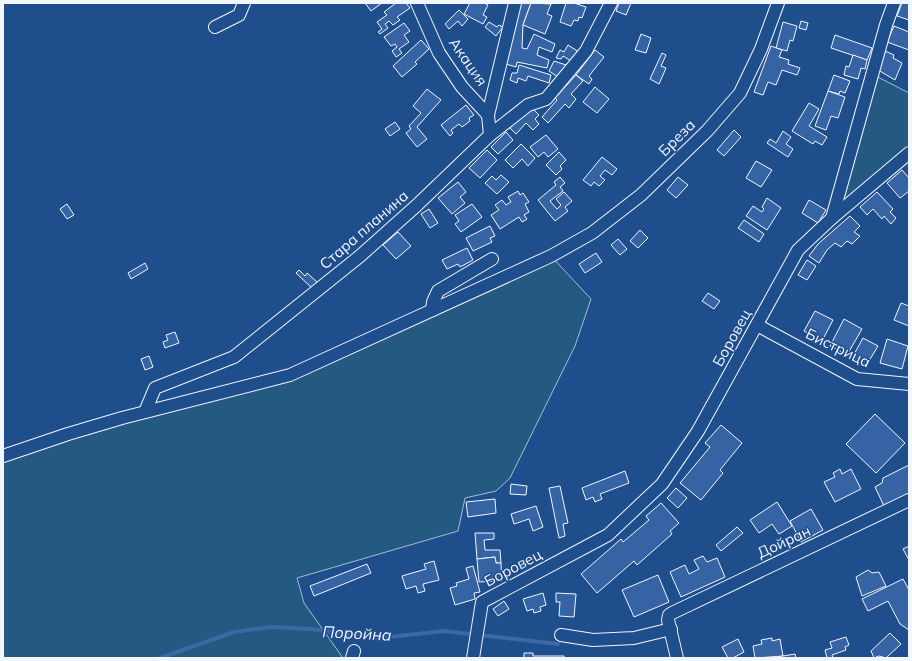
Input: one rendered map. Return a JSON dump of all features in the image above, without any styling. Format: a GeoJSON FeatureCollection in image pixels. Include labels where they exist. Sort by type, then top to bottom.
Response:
{"type":"FeatureCollection","features":[{"type":"Feature","properties":{"kind":"street"},"geometry":{"type":"LineString","coordinates":[[215,27],[239,15],[244,3]]}},
{"type":"Feature","properties":{"kind":"street","name":"Акация"},"geometry":{"type":"LineString","coordinates":[[417,3],[439,53],[462,87],[488,115]]}},
{"type":"Feature","properties":{"kind":"street"},"geometry":{"type":"LineString","coordinates":[[490,135],[488,115],[515,3]]}},
{"type":"Feature","properties":{"kind":"street"},"geometry":{"type":"LineString","coordinates":[[490,135],[528,105],[546,98],[586,52],[611,3]]}},
{"type":"Feature","properties":{"kind":"street","name":"Бреза"},"geometry":{"type":"LineString","coordinates":[[3,456],[68,434],[145,412],[290,375],[551,256],[592,233],[642,195],[707,131],[740,93],[761,49],[778,3]]}},
{"type":"Feature","properties":{"kind":"street"},"geometry":{"type":"LineString","coordinates":[[832,218],[886,25],[894,3]]}},
{"type":"Feature","properties":{"kind":"street","name":"Стара планина"},"geometry":{"type":"LineString","coordinates":[[145,412],[155,388],[234,357],[360,256],[416,206],[490,135]]}},
{"type":"Feature","properties":{"kind":"street","name":"Боровец"},"geometry":{"type":"LineString","coordinates":[[473,658],[482,602],[608,535],[662,484],[698,431],[798,250],[832,218],[909,153]]}},
{"type":"Feature","properties":{"kind":"street"},"geometry":{"type":"LineString","coordinates":[[432,310],[433,302],[438,291],[492,259]]}},
{"type":"Feature","properties":{"kind":"street","name":"Бистрица"},"geometry":{"type":"LineString","coordinates":[[757,325],[857,379],[909,384]]}},
{"type":"Feature","properties":{"kind":"street","name":"Дойран"},"geometry":{"type":"LineString","coordinates":[[671,629],[668,620],[669,615],[672,613],[909,500]]}},
{"type":"Feature","properties":{"kind":"street"},"geometry":{"type":"LineString","coordinates":[[561,635],[593,640],[634,638],[671,629],[677,658]]}},
{"type":"Feature","properties":{"kind":"shaded area"},"geometry":{"type":"Polygon","coordinates":[[[872,74],[909,93],[909,153],[832,218],[872,74]]]}},
{"type":"Feature","properties":{"kind":"shaded area"},"geometry":{"type":"Polygon","coordinates":[[[551,256],[591,299],[575,346],[510,478],[496,491],[465,498],[458,531],[297,578],[304,603],[343,658],[3,658],[3,456],[290,375],[551,256]]]}},
{"type":"Feature","properties":{"kind":"building"},"geometry":{"type":"Polygon","coordinates":[[[365,3],[382,3],[371,11],[365,3]]]}},
{"type":"Feature","properties":{"kind":"building"},"geometry":{"type":"Polygon","coordinates":[[[396,3],[406,3],[410,8],[397,17],[400,20],[393,25],[389,21],[385,24],[388,28],[380,34],[378,32],[382,29],[377,22],[387,15],[384,12],[396,3]]]}},
{"type":"Feature","properties":{"kind":"building"},"geometry":{"type":"Polygon","coordinates":[[[470,3],[484,3],[488,5],[483,15],[487,17],[483,24],[464,14],[470,3]]]}},
{"type":"Feature","properties":{"kind":"building"},"geometry":{"type":"Polygon","coordinates":[[[521,3],[531,3],[523,25],[522,48],[527,49],[534,34],[555,44],[552,52],[539,47],[537,55],[549,60],[547,68],[517,62],[516,67],[506,64],[521,3]]]}},
{"type":"Feature","properties":{"kind":"building"},"geometry":{"type":"Polygon","coordinates":[[[531,3],[551,4],[547,14],[552,16],[545,34],[523,25],[531,3]]]}},
{"type":"Feature","properties":{"kind":"building"},"geometry":{"type":"Polygon","coordinates":[[[566,3],[574,3],[586,7],[582,18],[579,17],[578,21],[574,20],[571,26],[560,22],[566,3]]]}},
{"type":"Feature","properties":{"kind":"building"},"geometry":{"type":"Polygon","coordinates":[[[619,3],[631,3],[626,15],[616,11],[619,3]]]}},
{"type":"Feature","properties":{"kind":"building"},"geometry":{"type":"Polygon","coordinates":[[[902,3],[909,3],[909,20],[897,16],[902,3]]]}},
{"type":"Feature","properties":{"kind":"building"},"geometry":{"type":"Polygon","coordinates":[[[459,10],[468,19],[462,26],[458,21],[449,29],[445,24],[459,10]]]}},
{"type":"Feature","properties":{"kind":"building"},"geometry":{"type":"Polygon","coordinates":[[[801,21],[808,23],[806,30],[799,28],[801,21]]]}},
{"type":"Feature","properties":{"kind":"building"},"geometry":{"type":"Polygon","coordinates":[[[489,22],[497,27],[499,25],[503,27],[496,36],[485,27],[489,22]]]}},
{"type":"Feature","properties":{"kind":"building"},"geometry":{"type":"Polygon","coordinates":[[[783,22],[797,26],[793,41],[790,40],[787,51],[776,48],[783,22]]]}},
{"type":"Feature","properties":{"kind":"building"},"geometry":{"type":"Polygon","coordinates":[[[404,23],[410,31],[404,35],[409,42],[399,49],[402,53],[396,57],[392,51],[397,47],[395,44],[391,46],[384,37],[404,23]]]}},
{"type":"Feature","properties":{"kind":"building"},"geometry":{"type":"Polygon","coordinates":[[[894,26],[909,32],[909,50],[887,42],[894,26]]]}},
{"type":"Feature","properties":{"kind":"building"},"geometry":{"type":"Polygon","coordinates":[[[641,34],[651,38],[646,53],[635,50],[641,34]]]}},
{"type":"Feature","properties":{"kind":"building"},"geometry":{"type":"Polygon","coordinates":[[[835,35],[872,48],[867,60],[831,48],[835,35]]]}},
{"type":"Feature","properties":{"kind":"building"},"geometry":{"type":"Polygon","coordinates":[[[421,40],[429,49],[415,62],[417,64],[402,77],[393,66],[421,40]]]}},
{"type":"Feature","properties":{"kind":"building"},"geometry":{"type":"Polygon","coordinates":[[[568,45],[579,52],[571,61],[563,56],[561,59],[556,58],[560,50],[564,52],[568,45]]]}},
{"type":"Feature","properties":{"kind":"building"},"geometry":{"type":"Polygon","coordinates":[[[771,46],[782,50],[779,57],[789,60],[788,64],[800,68],[797,75],[782,70],[776,85],[768,82],[763,95],[754,92],[771,46]]]}},
{"type":"Feature","properties":{"kind":"building"},"geometry":{"type":"Polygon","coordinates":[[[595,50],[604,57],[589,76],[592,79],[589,84],[576,75],[595,50]]]}},
{"type":"Feature","properties":{"kind":"building"},"geometry":{"type":"Polygon","coordinates":[[[885,51],[894,55],[893,58],[902,63],[895,80],[878,70],[885,51]]]}},
{"type":"Feature","properties":{"kind":"building"},"geometry":{"type":"Polygon","coordinates":[[[662,53],[666,55],[661,66],[666,68],[659,84],[650,79],[662,53]]]}},
{"type":"Feature","properties":{"kind":"building"},"geometry":{"type":"Polygon","coordinates":[[[853,55],[867,60],[865,69],[861,68],[858,79],[844,75],[846,66],[849,67],[853,55]]]}},
{"type":"Feature","properties":{"kind":"building"},"geometry":{"type":"Polygon","coordinates":[[[554,61],[569,66],[558,77],[549,71],[554,61]]]}},
{"type":"Feature","properties":{"kind":"building"},"geometry":{"type":"Polygon","coordinates":[[[519,65],[551,75],[549,83],[528,76],[526,81],[518,78],[517,83],[510,80],[512,73],[517,73],[519,65]]]}},
{"type":"Feature","properties":{"kind":"building"},"geometry":{"type":"Polygon","coordinates":[[[576,75],[583,81],[571,94],[576,99],[569,108],[565,104],[548,123],[542,117],[557,100],[555,98],[576,75]]]}},
{"type":"Feature","properties":{"kind":"building"},"geometry":{"type":"Polygon","coordinates":[[[834,75],[850,81],[845,93],[840,91],[839,94],[828,91],[834,75]]]}},
{"type":"Feature","properties":{"kind":"building"},"geometry":{"type":"Polygon","coordinates":[[[595,87],[609,99],[597,113],[583,102],[595,87]]]}},
{"type":"Feature","properties":{"kind":"building"},"geometry":{"type":"Polygon","coordinates":[[[427,89],[441,100],[417,127],[427,139],[417,147],[406,133],[411,129],[409,126],[421,113],[413,106],[427,89]]]}},
{"type":"Feature","properties":{"kind":"building"},"geometry":{"type":"Polygon","coordinates":[[[828,91],[845,97],[838,118],[831,116],[826,130],[815,126],[828,91]]]}},
{"type":"Feature","properties":{"kind":"building"},"geometry":{"type":"Polygon","coordinates":[[[809,103],[819,109],[809,126],[827,137],[822,145],[815,141],[813,144],[792,131],[809,103]]]}},
{"type":"Feature","properties":{"kind":"building"},"geometry":{"type":"Polygon","coordinates":[[[466,105],[474,115],[469,118],[470,121],[462,127],[459,124],[451,130],[453,133],[450,136],[441,125],[466,105]]]}},
{"type":"Feature","properties":{"kind":"building"},"geometry":{"type":"Polygon","coordinates":[[[531,107],[539,115],[535,119],[539,124],[533,130],[526,123],[516,134],[510,128],[531,107]]]}},
{"type":"Feature","properties":{"kind":"building"},"geometry":{"type":"Polygon","coordinates":[[[395,122],[400,129],[390,136],[385,129],[395,122]]]}},
{"type":"Feature","properties":{"kind":"building"},"geometry":{"type":"Polygon","coordinates":[[[734,130],[741,137],[724,156],[717,150],[734,130]]]}},
{"type":"Feature","properties":{"kind":"building"},"geometry":{"type":"Polygon","coordinates":[[[783,131],[791,137],[786,144],[793,149],[788,157],[767,143],[770,139],[776,143],[783,131]]]}},
{"type":"Feature","properties":{"kind":"building"},"geometry":{"type":"Polygon","coordinates":[[[506,132],[513,140],[498,154],[491,147],[506,132]]]}},
{"type":"Feature","properties":{"kind":"building"},"geometry":{"type":"Polygon","coordinates":[[[546,135],[558,149],[548,157],[544,152],[538,157],[530,147],[546,135]]]}},
{"type":"Feature","properties":{"kind":"building"},"geometry":{"type":"Polygon","coordinates":[[[521,144],[535,158],[528,166],[522,159],[513,168],[505,160],[521,144]]]}},
{"type":"Feature","properties":{"kind":"building"},"geometry":{"type":"Polygon","coordinates":[[[487,150],[497,160],[480,178],[469,168],[487,150]]]}},
{"type":"Feature","properties":{"kind":"building"},"geometry":{"type":"Polygon","coordinates":[[[559,152],[566,160],[560,166],[562,169],[556,175],[546,165],[559,152]]]}},
{"type":"Feature","properties":{"kind":"building"},"geometry":{"type":"Polygon","coordinates":[[[602,157],[617,169],[612,175],[605,170],[600,176],[605,180],[599,186],[594,182],[591,186],[583,180],[602,157]]]}},
{"type":"Feature","properties":{"kind":"building"},"geometry":{"type":"Polygon","coordinates":[[[756,161],[772,170],[761,187],[746,178],[756,161]]]}},
{"type":"Feature","properties":{"kind":"building"},"geometry":{"type":"Polygon","coordinates":[[[902,170],[909,178],[909,191],[900,198],[887,183],[902,170]]]}},
{"type":"Feature","properties":{"kind":"building"},"geometry":{"type":"Polygon","coordinates":[[[501,175],[509,182],[497,194],[485,183],[492,176],[496,180],[501,175]]]}},
{"type":"Feature","properties":{"kind":"building"},"geometry":{"type":"Polygon","coordinates":[[[560,177],[565,183],[560,187],[563,191],[550,201],[557,209],[561,205],[556,199],[564,192],[572,201],[565,207],[568,211],[555,221],[538,200],[556,185],[554,182],[560,177]]]}},
{"type":"Feature","properties":{"kind":"building"},"geometry":{"type":"Polygon","coordinates":[[[678,177],[688,185],[676,198],[667,190],[678,177]]]}},
{"type":"Feature","properties":{"kind":"building"},"geometry":{"type":"Polygon","coordinates":[[[458,182],[466,192],[460,197],[465,203],[452,214],[438,198],[458,182]]]}},
{"type":"Feature","properties":{"kind":"building"},"geometry":{"type":"Polygon","coordinates":[[[518,191],[520,195],[523,193],[529,202],[525,204],[529,212],[524,215],[527,219],[522,222],[519,217],[500,229],[491,215],[499,210],[495,205],[502,200],[506,205],[511,202],[508,197],[518,191]]]}},
{"type":"Feature","properties":{"kind":"building"},"geometry":{"type":"Polygon","coordinates":[[[877,192],[893,209],[890,212],[896,218],[891,224],[884,216],[882,219],[873,209],[867,215],[860,207],[877,192]]]}},
{"type":"Feature","properties":{"kind":"building"},"geometry":{"type":"Polygon","coordinates":[[[767,198],[781,208],[767,230],[746,216],[753,206],[762,212],[764,209],[762,207],[767,198]]]}},
{"type":"Feature","properties":{"kind":"building"},"geometry":{"type":"Polygon","coordinates":[[[809,200],[826,210],[818,223],[802,213],[809,200]]]}},
{"type":"Feature","properties":{"kind":"building"},"geometry":{"type":"Polygon","coordinates":[[[67,204],[74,215],[67,219],[60,209],[67,204]]]}},
{"type":"Feature","properties":{"kind":"building"},"geometry":{"type":"Polygon","coordinates":[[[472,204],[482,217],[461,232],[455,224],[459,221],[455,215],[472,204]]]}},
{"type":"Feature","properties":{"kind":"building"},"geometry":{"type":"Polygon","coordinates":[[[429,209],[438,223],[430,228],[421,214],[429,209]]]}},
{"type":"Feature","properties":{"kind":"building"},"geometry":{"type":"Polygon","coordinates":[[[850,216],[860,226],[854,232],[860,236],[852,244],[847,241],[841,247],[835,243],[827,250],[819,263],[809,256],[818,244],[850,216]]]}},
{"type":"Feature","properties":{"kind":"building"},"geometry":{"type":"Polygon","coordinates":[[[744,220],[764,234],[759,242],[738,228],[744,220]]]}},
{"type":"Feature","properties":{"kind":"building"},"geometry":{"type":"Polygon","coordinates":[[[490,226],[495,236],[490,238],[492,242],[473,251],[466,238],[490,226]]]}},
{"type":"Feature","properties":{"kind":"building"},"geometry":{"type":"Polygon","coordinates":[[[640,230],[648,238],[638,248],[630,241],[640,230]]]}},
{"type":"Feature","properties":{"kind":"building"},"geometry":{"type":"Polygon","coordinates":[[[398,232],[411,246],[396,259],[383,245],[398,232]]]}},
{"type":"Feature","properties":{"kind":"building"},"geometry":{"type":"Polygon","coordinates":[[[618,239],[627,249],[620,255],[611,245],[618,239]]]}},
{"type":"Feature","properties":{"kind":"building"},"geometry":{"type":"Polygon","coordinates":[[[467,248],[473,260],[460,267],[458,264],[447,269],[442,260],[467,248]]]}},
{"type":"Feature","properties":{"kind":"building"},"geometry":{"type":"Polygon","coordinates":[[[596,253],[602,262],[585,273],[579,264],[596,253]]]}},
{"type":"Feature","properties":{"kind":"building"},"geometry":{"type":"Polygon","coordinates":[[[807,260],[816,266],[807,280],[798,275],[807,260]]]}},
{"type":"Feature","properties":{"kind":"building"},"geometry":{"type":"Polygon","coordinates":[[[145,263],[148,269],[131,279],[128,273],[145,263]]]}},
{"type":"Feature","properties":{"kind":"building"},"geometry":{"type":"Polygon","coordinates":[[[299,270],[305,276],[307,273],[317,282],[312,288],[296,273],[299,270]]]}},
{"type":"Feature","properties":{"kind":"building"},"geometry":{"type":"Polygon","coordinates":[[[708,293],[720,301],[714,309],[702,301],[708,293]]]}},
{"type":"Feature","properties":{"kind":"building"},"geometry":{"type":"Polygon","coordinates":[[[901,303],[909,306],[909,326],[894,320],[901,303]]]}},
{"type":"Feature","properties":{"kind":"building"},"geometry":{"type":"Polygon","coordinates":[[[815,311],[833,320],[822,341],[804,331],[815,311]]]}},
{"type":"Feature","properties":{"kind":"building"},"geometry":{"type":"Polygon","coordinates":[[[844,319],[862,329],[847,355],[830,346],[844,319]]]}},
{"type":"Feature","properties":{"kind":"building"},"geometry":{"type":"Polygon","coordinates":[[[175,332],[179,343],[165,348],[163,342],[168,340],[166,335],[175,332]]]}},
{"type":"Feature","properties":{"kind":"building"},"geometry":{"type":"Polygon","coordinates":[[[863,338],[878,346],[866,366],[852,358],[863,338]]]}},
{"type":"Feature","properties":{"kind":"building"},"geometry":{"type":"Polygon","coordinates":[[[887,339],[908,346],[902,369],[880,363],[887,339]]]}},
{"type":"Feature","properties":{"kind":"building"},"geometry":{"type":"Polygon","coordinates":[[[149,356],[153,367],[145,370],[141,359],[149,356]]]}},
{"type":"Feature","properties":{"kind":"building"},"geometry":{"type":"Polygon","coordinates":[[[875,414],[905,443],[876,473],[846,444],[875,414]]]}},
{"type":"Feature","properties":{"kind":"building"},"geometry":{"type":"Polygon","coordinates":[[[721,425],[742,443],[720,470],[723,473],[701,500],[680,483],[710,447],[705,443],[721,425]]]}},
{"type":"Feature","properties":{"kind":"building"},"geometry":{"type":"Polygon","coordinates":[[[909,465],[909,493],[884,506],[875,487],[882,483],[883,478],[909,465]]]}},
{"type":"Feature","properties":{"kind":"building"},"geometry":{"type":"Polygon","coordinates":[[[840,469],[842,474],[851,469],[861,489],[835,502],[824,482],[835,477],[833,473],[840,469]]]}},
{"type":"Feature","properties":{"kind":"building"},"geometry":{"type":"Polygon","coordinates":[[[625,471],[629,483],[600,494],[602,499],[595,502],[593,497],[586,500],[582,488],[625,471]]]}},
{"type":"Feature","properties":{"kind":"building"},"geometry":{"type":"Polygon","coordinates":[[[511,484],[527,486],[526,495],[510,494],[511,484]]]}},
{"type":"Feature","properties":{"kind":"building"},"geometry":{"type":"Polygon","coordinates":[[[560,486],[568,523],[563,524],[565,536],[559,538],[549,488],[560,486]]]}},
{"type":"Feature","properties":{"kind":"building"},"geometry":{"type":"Polygon","coordinates":[[[676,488],[687,498],[678,508],[667,498],[676,488]]]}},
{"type":"Feature","properties":{"kind":"building"},"geometry":{"type":"Polygon","coordinates":[[[495,499],[496,513],[468,517],[466,502],[495,499]]]}},
{"type":"Feature","properties":{"kind":"building"},"geometry":{"type":"Polygon","coordinates":[[[777,502],[792,526],[779,534],[772,524],[759,533],[750,520],[777,502]]]}},
{"type":"Feature","properties":{"kind":"building"},"geometry":{"type":"Polygon","coordinates":[[[661,503],[679,523],[670,531],[672,534],[637,565],[634,561],[597,593],[581,574],[621,539],[623,542],[649,520],[646,516],[661,503]]]}},
{"type":"Feature","properties":{"kind":"building"},"geometry":{"type":"Polygon","coordinates":[[[536,506],[543,527],[533,531],[529,519],[514,524],[511,514],[536,506]]]}},
{"type":"Feature","properties":{"kind":"building"},"geometry":{"type":"Polygon","coordinates":[[[811,509],[823,530],[801,542],[790,521],[811,509]]]}},
{"type":"Feature","properties":{"kind":"building"},"geometry":{"type":"Polygon","coordinates":[[[737,527],[743,533],[721,551],[716,545],[737,527]]]}},
{"type":"Feature","properties":{"kind":"building"},"geometry":{"type":"Polygon","coordinates":[[[475,533],[494,533],[494,539],[484,540],[485,550],[500,550],[501,563],[496,563],[495,557],[477,559],[475,533]]]}},
{"type":"Feature","properties":{"kind":"building"},"geometry":{"type":"Polygon","coordinates":[[[909,546],[909,560],[903,549],[909,546]]]}},
{"type":"Feature","properties":{"kind":"building"},"geometry":{"type":"Polygon","coordinates":[[[703,556],[707,562],[717,558],[725,577],[681,597],[670,572],[685,565],[689,574],[699,569],[694,560],[703,556]]]}},
{"type":"Feature","properties":{"kind":"building"},"geometry":{"type":"Polygon","coordinates":[[[495,557],[496,563],[501,563],[502,581],[479,582],[477,559],[495,557]]]}},
{"type":"Feature","properties":{"kind":"building"},"geometry":{"type":"Polygon","coordinates":[[[434,561],[439,580],[423,584],[425,591],[418,593],[416,586],[406,589],[402,576],[426,569],[424,564],[434,561]]]}},
{"type":"Feature","properties":{"kind":"building"},"geometry":{"type":"Polygon","coordinates":[[[367,564],[371,573],[314,596],[310,586],[367,564]]]}},
{"type":"Feature","properties":{"kind":"building"},"geometry":{"type":"Polygon","coordinates":[[[473,566],[480,592],[474,593],[475,599],[455,605],[450,588],[457,586],[456,583],[469,579],[466,568],[473,566]]]}},
{"type":"Feature","properties":{"kind":"building"},"geometry":{"type":"Polygon","coordinates":[[[868,570],[872,573],[879,572],[886,586],[862,596],[856,577],[868,570]]]}},
{"type":"Feature","properties":{"kind":"building"},"geometry":{"type":"Polygon","coordinates":[[[658,575],[669,602],[634,617],[622,590],[658,575]]]}},
{"type":"Feature","properties":{"kind":"building"},"geometry":{"type":"Polygon","coordinates":[[[903,579],[909,590],[909,630],[900,624],[888,601],[868,611],[862,599],[903,579]]]}},
{"type":"Feature","properties":{"kind":"building"},"geometry":{"type":"Polygon","coordinates":[[[543,593],[546,605],[540,607],[541,611],[534,613],[533,609],[527,611],[523,599],[543,593]]]}},
{"type":"Feature","properties":{"kind":"building"},"geometry":{"type":"Polygon","coordinates":[[[556,593],[576,594],[574,617],[559,616],[560,602],[556,602],[556,593]]]}},
{"type":"Feature","properties":{"kind":"building"},"geometry":{"type":"Polygon","coordinates":[[[504,601],[509,609],[498,616],[493,609],[504,601]]]}},
{"type":"Feature","properties":{"kind":"building"},"geometry":{"type":"Polygon","coordinates":[[[890,633],[901,644],[886,658],[879,656],[874,658],[871,651],[890,633]]]}},
{"type":"Feature","properties":{"kind":"building"},"geometry":{"type":"Polygon","coordinates":[[[846,637],[849,645],[845,647],[846,650],[832,655],[833,658],[827,658],[825,650],[832,648],[830,642],[846,637]]]}},
{"type":"Feature","properties":{"kind":"building"},"geometry":{"type":"Polygon","coordinates":[[[772,638],[772,641],[780,639],[783,656],[755,658],[753,646],[762,644],[761,640],[772,638]]]}},
{"type":"Feature","properties":{"kind":"building"},"geometry":{"type":"Polygon","coordinates":[[[738,639],[744,652],[733,658],[728,658],[722,647],[738,639]]]}},
{"type":"Feature","properties":{"kind":"building"},"geometry":{"type":"Polygon","coordinates":[[[524,653],[533,653],[533,656],[564,656],[564,658],[524,658],[524,653]]]}},
{"type":"Feature","properties":{"kind":"building"},"geometry":{"type":"Polygon","coordinates":[[[795,654],[796,658],[777,658],[777,657],[795,654]]]}},
{"type":"Feature","properties":{"kind":"waterway","name":"Поройна"},"geometry":{"type":"LineString","coordinates":[[160,658],[234,632],[272,627],[310,629],[380,638],[444,631],[558,644]]}}]}
